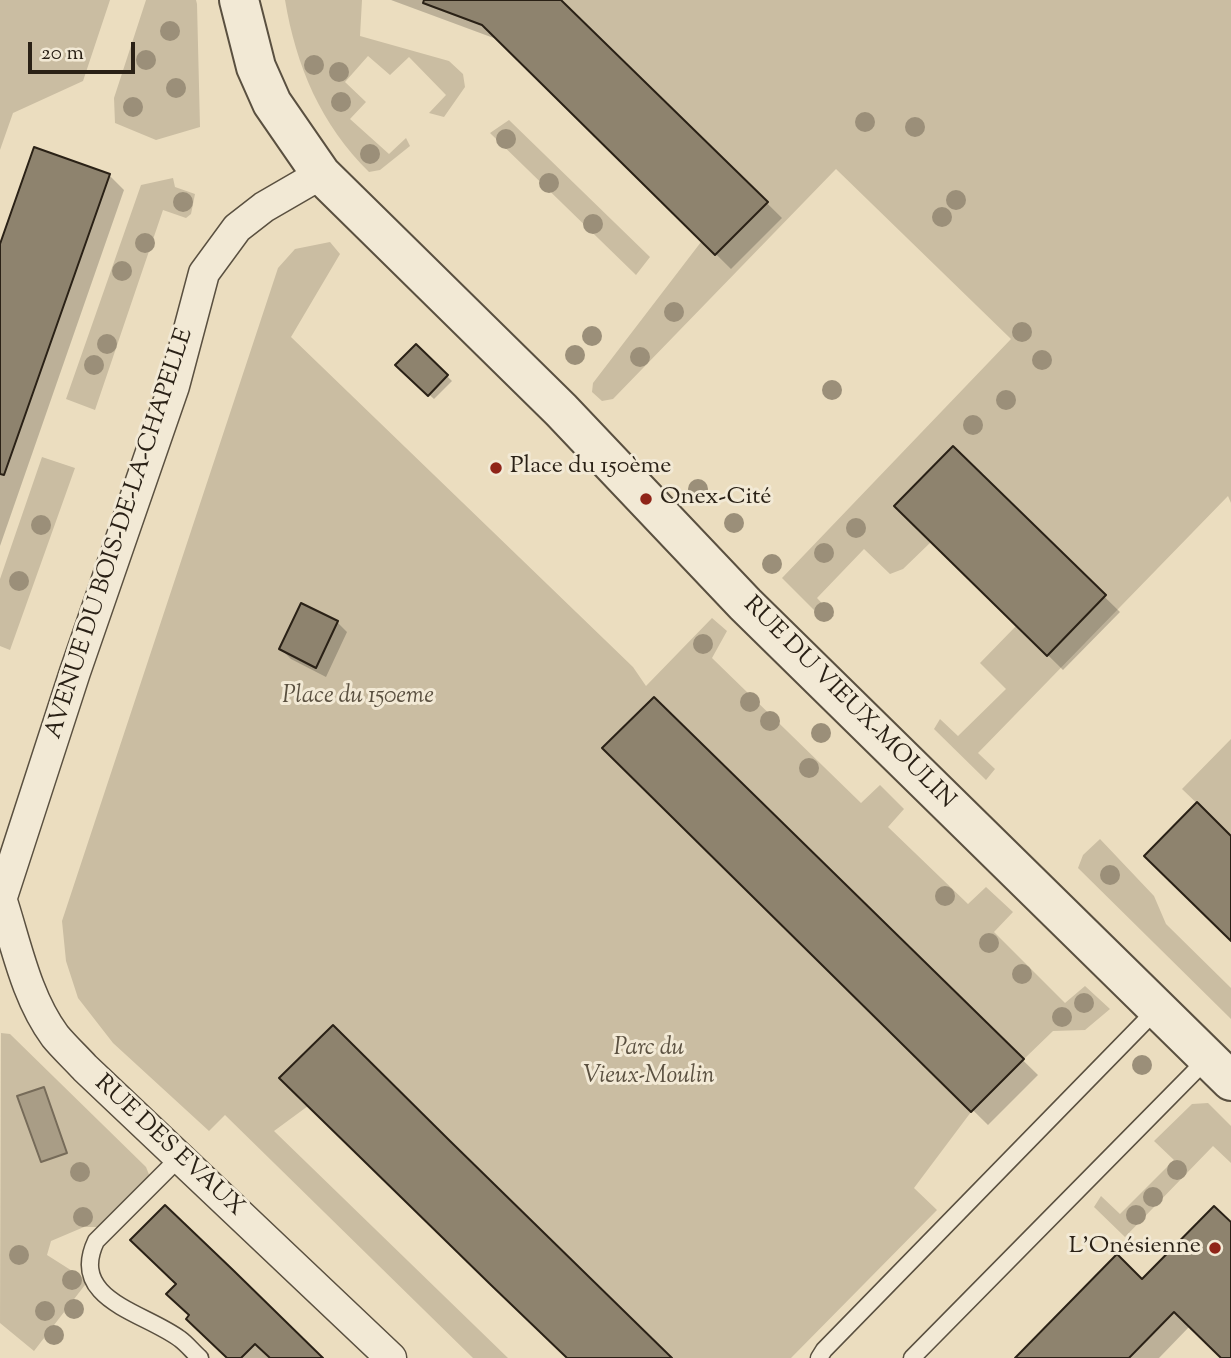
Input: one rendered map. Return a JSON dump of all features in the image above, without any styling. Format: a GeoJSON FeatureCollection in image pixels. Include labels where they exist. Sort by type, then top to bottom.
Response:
{"type":"FeatureCollection","features":[{"type":"Feature","properties":{"kind":"street"},"geometry":{"type":"LineString","coordinates":[[239,0],[256,66],[272,103],[321,174]]}},
{"type":"Feature","properties":{"kind":"street","name":"RUE DU VIEUX-MOULIN"},"geometry":{"type":"LineString","coordinates":[[321,174],[561,410],[754,613],[1220,1069]]}},
{"type":"Feature","properties":{"kind":"street","name":"AVENUE DU BOIS-DE-LA-CHAPELLE"},"geometry":{"type":"LineString","coordinates":[[1,901],[75,671],[174,386],[204,272],[237,228],[264,207],[321,174]]}},
{"type":"Feature","properties":{"kind":"street","name":"RUE DES EVAUX"},"geometry":{"type":"LineString","coordinates":[[1,901],[25,974],[55,1036],[85,1068],[391,1358]]}},
{"type":"Feature","properties":{"kind":"lane"},"geometry":{"type":"LineString","coordinates":[[819,1358],[1158,1008]]}},
{"type":"Feature","properties":{"kind":"lane"},"geometry":{"type":"LineString","coordinates":[[912,1358],[1220,1069]]}},
{"type":"Feature","properties":{"kind":"lane"},"geometry":{"type":"LineString","coordinates":[[180,1157],[96,1241],[89,1255],[88,1269],[94,1284],[110,1300],[180,1339],[200,1358]]}},
{"type":"Feature","properties":{"kind":"green space"},"geometry":{"type":"Polygon","coordinates":[[[0,0],[110,0],[83,81],[13,113],[0,150],[0,0]]]}},
{"type":"Feature","properties":{"kind":"green space"},"geometry":{"type":"Polygon","coordinates":[[[146,0],[196,0],[197,4],[200,127],[156,140],[115,123],[114,98],[146,0]]]}},
{"type":"Feature","properties":{"kind":"green space"},"geometry":{"type":"Polygon","coordinates":[[[285,0],[362,0],[360,36],[449,61],[463,74],[465,87],[444,117],[429,113],[446,95],[409,57],[390,75],[368,56],[345,82],[366,102],[350,119],[389,154],[406,138],[410,146],[380,170],[369,172],[337,135],[313,93],[296,48],[285,0]]]}},
{"type":"Feature","properties":{"kind":"green space"},"geometry":{"type":"Polygon","coordinates":[[[561,0],[1231,0],[1231,503],[1228,496],[978,753],[995,769],[986,780],[934,729],[940,719],[958,736],[1006,689],[980,663],[1016,626],[1047,656],[1106,595],[953,446],[894,505],[931,542],[903,569],[890,574],[864,549],[817,598],[834,616],[824,620],[782,578],[1011,339],[836,169],[613,399],[602,401],[592,392],[593,383],[701,242],[715,255],[768,202],[561,0]]]}},
{"type":"Feature","properties":{"kind":"green space"},"geometry":{"type":"Polygon","coordinates":[[[509,120],[650,257],[636,275],[490,133],[509,120]]]}},
{"type":"Feature","properties":{"kind":"green space"},"geometry":{"type":"Polygon","coordinates":[[[173,178],[175,187],[195,194],[191,214],[186,218],[163,210],[95,410],[66,399],[141,185],[173,178]]]}},
{"type":"Feature","properties":{"kind":"green space"},"geometry":{"type":"Polygon","coordinates":[[[330,242],[340,254],[291,337],[633,667],[646,686],[712,618],[727,631],[712,658],[861,803],[880,785],[904,809],[888,827],[968,904],[986,887],[1013,912],[994,932],[1065,1003],[1085,986],[1110,1009],[1085,1030],[1053,1031],[1024,1059],[655,697],[602,748],[971,1112],[914,1188],[937,1210],[791,1358],[672,1358],[333,1026],[280,1077],[308,1106],[274,1131],[508,1358],[473,1358],[225,1115],[209,1131],[113,1043],[78,998],[66,961],[62,921],[278,268],[295,249],[330,242]]]}},
{"type":"Feature","properties":{"kind":"green space"},"geometry":{"type":"Polygon","coordinates":[[[42,457],[75,468],[10,650],[0,646],[0,579],[42,457]]]}},
{"type":"Feature","properties":{"kind":"green space"},"geometry":{"type":"Polygon","coordinates":[[[1231,739],[1231,836],[1182,789],[1231,739]]]}},
{"type":"Feature","properties":{"kind":"green space"},"geometry":{"type":"Polygon","coordinates":[[[1100,839],[1154,896],[1166,924],[1231,988],[1231,1019],[1078,868],[1083,855],[1100,839]]]}},
{"type":"Feature","properties":{"kind":"green space"},"geometry":{"type":"Polygon","coordinates":[[[1,1033],[10,1034],[146,1167],[152,1182],[104,1227],[84,1227],[51,1241],[47,1255],[88,1281],[34,1351],[0,1323],[1,1033]]]}},
{"type":"Feature","properties":{"kind":"green space"},"geometry":{"type":"Polygon","coordinates":[[[1208,1103],[1231,1126],[1231,1163],[1213,1146],[1125,1237],[1094,1207],[1101,1196],[1120,1214],[1174,1160],[1154,1141],[1192,1104],[1208,1103]]]}},
{"type":"Feature","properties":{"kind":"shaded area"},"geometry":{"type":"Polygon","coordinates":[[[44,1087],[67,1153],[41,1162],[17,1096],[44,1087]]]}},
{"type":"Feature","properties":{"kind":"building"},"geometry":{"type":"Polygon","coordinates":[[[424,0],[561,0],[768,202],[715,255],[482,25],[423,3],[424,0]]]}},
{"type":"Feature","properties":{"kind":"building"},"geometry":{"type":"Polygon","coordinates":[[[34,147],[110,174],[4,475],[0,474],[0,244],[34,147]]]}},
{"type":"Feature","properties":{"kind":"building"},"geometry":{"type":"Polygon","coordinates":[[[416,344],[448,375],[428,396],[395,365],[416,344]]]}},
{"type":"Feature","properties":{"kind":"building"},"geometry":{"type":"Polygon","coordinates":[[[953,446],[1106,595],[1047,656],[894,506],[953,446]]]}},
{"type":"Feature","properties":{"kind":"building"},"geometry":{"type":"Polygon","coordinates":[[[301,603],[338,621],[316,668],[279,649],[301,603]]]}},
{"type":"Feature","properties":{"kind":"building"},"geometry":{"type":"Polygon","coordinates":[[[654,697],[1024,1059],[971,1112],[602,748],[654,697]]]}},
{"type":"Feature","properties":{"kind":"building"},"geometry":{"type":"Polygon","coordinates":[[[1197,802],[1231,836],[1231,941],[1144,856],[1197,802]]]}},
{"type":"Feature","properties":{"kind":"building"},"geometry":{"type":"Polygon","coordinates":[[[333,1025],[672,1358],[567,1358],[279,1078],[333,1025]]]}},
{"type":"Feature","properties":{"kind":"building"},"geometry":{"type":"Polygon","coordinates":[[[165,1205],[323,1358],[270,1358],[255,1344],[241,1358],[227,1358],[186,1319],[189,1315],[166,1294],[176,1284],[130,1240],[165,1205]]]}},
{"type":"Feature","properties":{"kind":"building"},"geometry":{"type":"Polygon","coordinates":[[[1214,1206],[1231,1222],[1231,1358],[1221,1358],[1174,1312],[1129,1358],[1015,1358],[1117,1254],[1142,1279],[1214,1206]]]}},
{"type":"Feature","properties":{"kind":"place","name":"Place du 150ème"},"geometry":{"type":"Point","coordinates":[496,468]}},
{"type":"Feature","properties":{"kind":"place","name":"Onex-Cité"},"geometry":{"type":"Point","coordinates":[646,499]}},
{"type":"Feature","properties":{"kind":"place","name":"L'Onésienne"},"geometry":{"type":"Point","coordinates":[1215,1248]}},
{"type":"Feature","properties":{"kind":"park label","name":"Place du 150eme"},"geometry":{"type":"Point","coordinates":[358,698]}},
{"type":"Feature","properties":{"kind":"park label","name":"Parc du Vieux-Moulin"},"geometry":{"type":"Point","coordinates":[649,1064]}}]}
